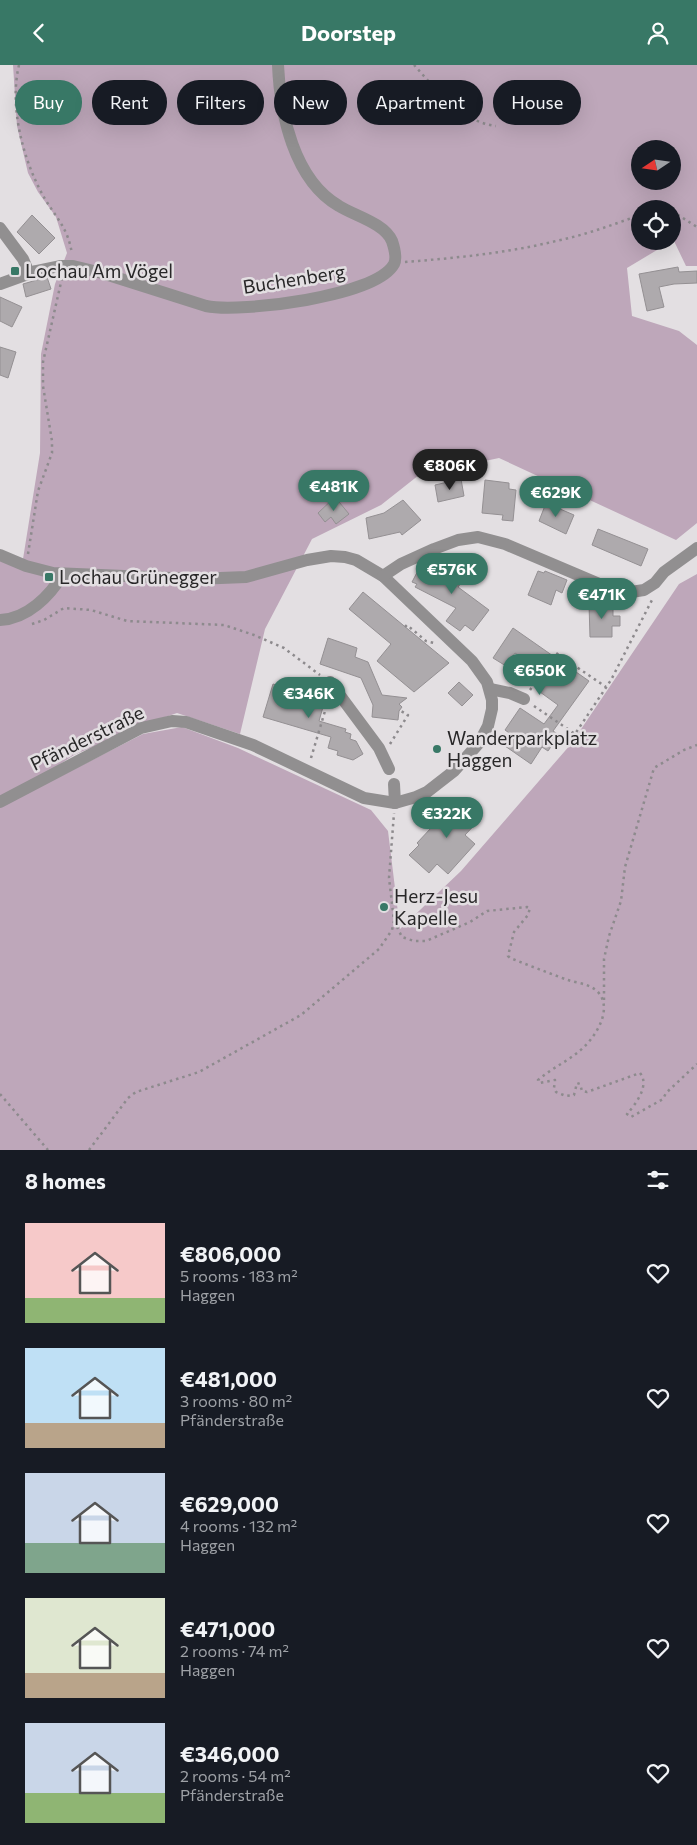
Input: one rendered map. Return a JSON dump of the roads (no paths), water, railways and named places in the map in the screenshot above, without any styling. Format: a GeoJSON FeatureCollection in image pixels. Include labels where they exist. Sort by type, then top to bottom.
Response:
{"type":"FeatureCollection","features":[{"type":"Feature","properties":{"kind":"street","name":"Buchenberg"},"geometry":{"type":"LineString","coordinates":[[29,273],[70,265],[215,308],[250,307],[347,292],[375,279],[394,263],[394,248],[389,236],[373,224],[329,200],[304,171],[297,155],[288,123],[280,89],[278,65]]}},
{"type":"Feature","properties":{"kind":"street"},"geometry":{"type":"LineString","coordinates":[[0,228],[23,259],[29,273],[0,284]]}},
{"type":"Feature","properties":{"kind":"street"},"geometry":{"type":"LineString","coordinates":[[383,576],[401,564],[434,549],[458,540],[478,537],[505,544],[616,590],[638,591],[655,583],[664,572],[697,548]]}},
{"type":"Feature","properties":{"kind":"street","name":"Pfänderstraße"},"geometry":{"type":"LineString","coordinates":[[0,555],[26,565],[63,574],[220,579],[246,577],[307,560],[331,556],[356,560],[383,576],[472,661],[483,675],[490,689],[492,700],[491,717],[485,734],[472,752],[440,783],[416,797],[395,803],[364,798],[253,745],[186,722],[172,721],[141,728],[0,802]]}},
{"type":"Feature","properties":{"kind":"street"},"geometry":{"type":"LineString","coordinates":[[0,620],[23,614],[47,595],[63,574]]}},
{"type":"Feature","properties":{"kind":"street"},"geometry":{"type":"LineString","coordinates":[[330,682],[349,706],[387,764]]}},
{"type":"Feature","properties":{"kind":"street"},"geometry":{"type":"LineString","coordinates":[[490,689],[510,693],[524,699]]}},
{"type":"Feature","properties":{"kind":"street"},"geometry":{"type":"LineString","coordinates":[[394,785],[395,803]]}},
{"type":"Feature","properties":{"kind":"place","name":"Lochau Am Vögel"},"geometry":{"type":"Point","coordinates":[15,271]}},
{"type":"Feature","properties":{"kind":"place","name":"Lochau Grünegger"},"geometry":{"type":"Point","coordinates":[49,577]}},
{"type":"Feature","properties":{"kind":"place","name":"Wanderparkplatz Haggen"},"geometry":{"type":"Point","coordinates":[437,749]}},
{"type":"Feature","properties":{"kind":"place","name":"Herz-Jesu Kapelle"},"geometry":{"type":"Point","coordinates":[384,907]}}]}
